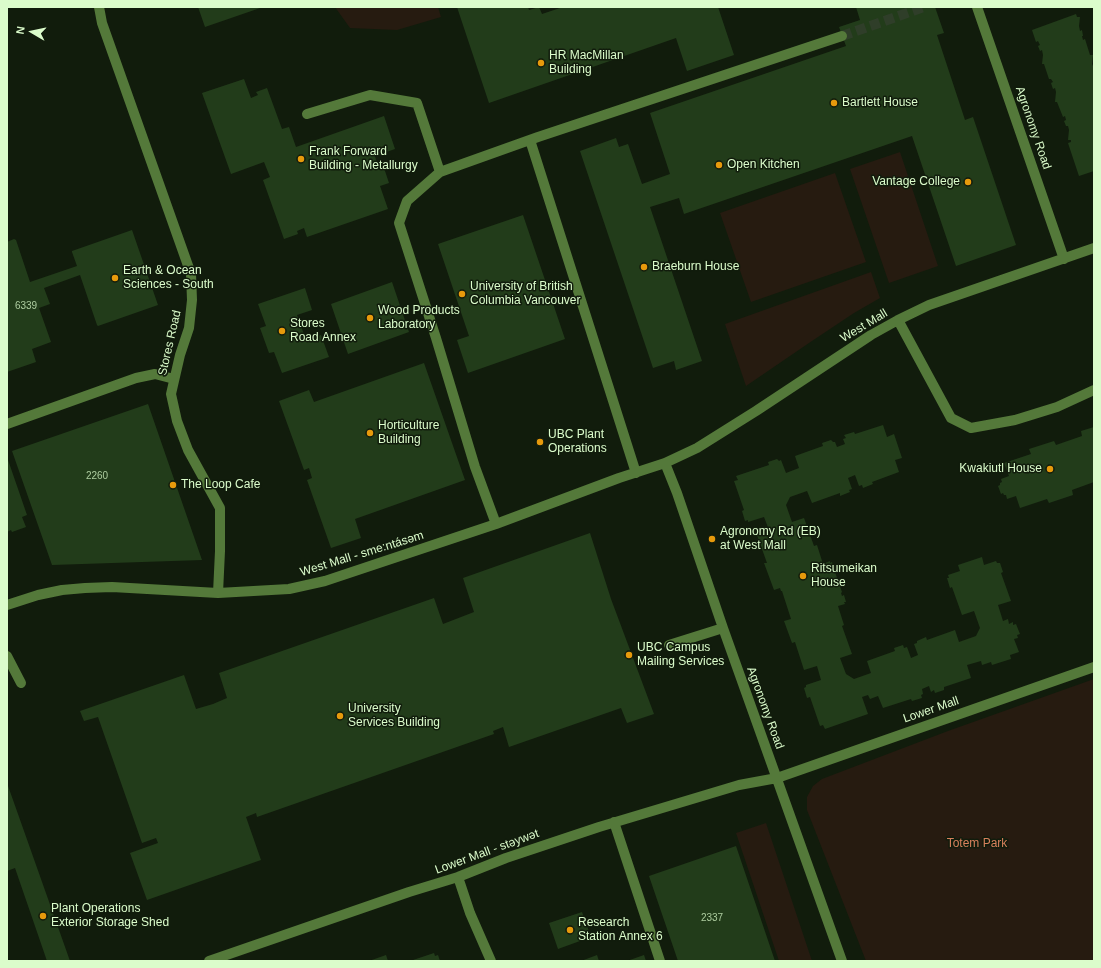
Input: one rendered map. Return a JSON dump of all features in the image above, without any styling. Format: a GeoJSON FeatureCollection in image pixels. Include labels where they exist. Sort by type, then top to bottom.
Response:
{"type":"FeatureCollection","features":[{"type":"Feature","properties":{"kind":"street","name":"Stores Road"},"geometry":{"type":"LineString","coordinates":[[99,7],[102,24],[191,274],[192,300],[189,328],[180,355],[171,394],[177,421],[188,450],[220,508],[218,593]]}},
{"type":"Feature","properties":{"kind":"street","name":"Agronomy Road"},"geometry":{"type":"LineString","coordinates":[[977,7],[1064,259]]}},
{"type":"Feature","properties":{"kind":"street"},"geometry":{"type":"LineString","coordinates":[[496,524],[475,467],[399,223],[407,201],[440,172],[530,140],[842,36]]}},
{"type":"Feature","properties":{"kind":"street"},"geometry":{"type":"LineString","coordinates":[[307,114],[370,95],[417,103],[440,172]]}},
{"type":"Feature","properties":{"kind":"street"},"geometry":{"type":"LineString","coordinates":[[530,140],[636,473]]}},
{"type":"Feature","properties":{"kind":"street","name":"West Mall"},"geometry":{"type":"LineString","coordinates":[[665,463],[710,440],[871,335],[898,320],[929,305],[1094,248]]}},
{"type":"Feature","properties":{"kind":"street"},"geometry":{"type":"LineString","coordinates":[[898,320],[951,418],[971,428],[1015,420],[1057,408],[1094,390]]}},
{"type":"Feature","properties":{"kind":"street"},"geometry":{"type":"LineString","coordinates":[[7,424],[136,378],[155,374],[174,379]]}},
{"type":"Feature","properties":{"kind":"street","name":"Agronomy Road"},"geometry":{"type":"LineString","coordinates":[[665,463],[677,493],[723,628],[842,961]]}},
{"type":"Feature","properties":{"kind":"street","name":"West Mall - sme:ntásəm"},"geometry":{"type":"LineString","coordinates":[[7,605],[38,595],[62,590],[85,588],[112,587],[218,593],[289,589],[326,581],[496,524],[665,463]]}},
{"type":"Feature","properties":{"kind":"street"},"geometry":{"type":"LineString","coordinates":[[669,645],[723,628]]}},
{"type":"Feature","properties":{"kind":"street"},"geometry":{"type":"LineString","coordinates":[[7,656],[21,683]]}},
{"type":"Feature","properties":{"kind":"street","name":"Lower Mall"},"geometry":{"type":"LineString","coordinates":[[777,778],[1094,666]]}},
{"type":"Feature","properties":{"kind":"street","name":"Lower Mall - stəywət"},"geometry":{"type":"LineString","coordinates":[[209,961],[409,892],[458,877],[506,858],[614,822],[739,785],[777,778]]}},
{"type":"Feature","properties":{"kind":"street"},"geometry":{"type":"LineString","coordinates":[[614,822],[660,961]]}},
{"type":"Feature","properties":{"kind":"street"},"geometry":{"type":"LineString","coordinates":[[458,877],[470,913],[491,961]]}},
{"type":"Feature","properties":{"kind":"green space"},"geometry":{"type":"Polygon","coordinates":[[[335,7],[438,7],[441,17],[397,30],[350,28],[335,7]]]}},
{"type":"Feature","properties":{"kind":"green space"},"geometry":{"type":"Polygon","coordinates":[[[900,152],[938,266],[889,283],[850,169],[900,152]]]}},
{"type":"Feature","properties":{"kind":"green space"},"geometry":{"type":"Polygon","coordinates":[[[835,173],[866,262],[751,302],[720,213],[835,173]]]}},
{"type":"Feature","properties":{"kind":"green space"},"geometry":{"type":"Polygon","coordinates":[[[871,272],[880,298],[854,313],[746,386],[725,324],[871,272]]]}},
{"type":"Feature","properties":{"kind":"green space","name":"Totem Park"},"geometry":{"type":"Polygon","coordinates":[[[1094,679],[1094,961],[866,961],[807,810],[807,797],[813,786],[822,779],[948,731],[1094,679]]]}},
{"type":"Feature","properties":{"kind":"green space"},"geometry":{"type":"Polygon","coordinates":[[[766,823],[812,961],[779,961],[736,833],[766,823]]]}},
{"type":"Feature","properties":{"kind":"building"},"geometry":{"type":"Polygon","coordinates":[[[198,7],[263,7],[205,27],[198,7]]]}},
{"type":"Feature","properties":{"kind":"building","name":"HR MacMillan Building"},"geometry":{"type":"Polygon","coordinates":[[[457,7],[528,7],[529,10],[539,7],[542,14],[563,7],[718,7],[734,55],[687,71],[676,38],[489,103],[457,7]]]}},
{"type":"Feature","properties":{"kind":"building"},"geometry":{"type":"Polygon","coordinates":[[[856,7],[935,7],[944,33],[937,35],[965,120],[973,117],[1016,245],[956,266],[912,136],[684,214],[679,198],[650,207],[702,361],[676,370],[674,361],[653,368],[580,151],[616,138],[619,147],[628,144],[642,184],[670,174],[650,113],[846,46],[839,27],[860,20],[856,7]]]}},
{"type":"Feature","properties":{"kind":"building"},"geometry":{"type":"Polygon","coordinates":[[[1076,14],[1077,17],[1080,17],[1079,26],[1080,31],[1082,30],[1083,40],[1085,39],[1090,55],[1093,55],[1092,64],[1094,68],[1094,171],[1079,176],[1068,143],[1071,142],[1071,140],[1068,140],[1069,130],[1064,121],[1066,120],[1065,116],[1063,117],[1057,102],[1055,102],[1055,88],[1053,89],[1051,83],[1053,82],[1049,79],[1044,64],[1042,64],[1042,50],[1040,51],[1038,46],[1040,45],[1038,41],[1036,42],[1032,30],[1076,14]]]}},
{"type":"Feature","properties":{"kind":"building","name":"Frank Forward Building - Metallurgy"},"geometry":{"type":"Polygon","coordinates":[[[244,79],[251,98],[258,95],[256,92],[267,88],[282,129],[289,127],[296,147],[384,116],[395,149],[375,156],[377,164],[382,162],[389,183],[380,186],[388,209],[307,237],[304,228],[297,231],[298,234],[284,239],[263,180],[270,177],[264,162],[231,174],[202,93],[244,79]]]}},
{"type":"Feature","properties":{"kind":"building"},"geometry":{"type":"Polygon","coordinates":[[[523,215],[565,339],[468,373],[457,340],[469,336],[438,244],[523,215]]]}},
{"type":"Feature","properties":{"kind":"building","name":"Earth & Ocean Sciences - South"},"geometry":{"type":"Polygon","coordinates":[[[132,230],[158,305],[98,326],[80,275],[44,288],[50,304],[39,308],[51,342],[32,349],[36,362],[7,372],[7,242],[14,239],[16,240],[30,282],[77,266],[72,251],[132,230]]]}},
{"type":"Feature","properties":{"kind":"building","name":"Wood Products Laboratory"},"geometry":{"type":"Polygon","coordinates":[[[392,282],[409,332],[348,354],[331,304],[392,282]]]}},
{"type":"Feature","properties":{"kind":"building","name":"Stores Road Annex"},"geometry":{"type":"Polygon","coordinates":[[[305,288],[312,310],[297,315],[306,340],[321,335],[329,357],[282,373],[274,352],[269,353],[260,328],[266,326],[258,304],[305,288]]]}},
{"type":"Feature","properties":{"kind":"building","name":"Horticulture Building"},"geometry":{"type":"Polygon","coordinates":[[[424,363],[465,480],[355,519],[361,538],[331,548],[307,480],[312,478],[309,468],[304,470],[279,401],[309,390],[314,402],[424,363]]]}},
{"type":"Feature","properties":{"kind":"building"},"geometry":{"type":"Polygon","coordinates":[[[148,404],[202,560],[52,565],[12,451],[148,404]]]}},
{"type":"Feature","properties":{"kind":"building","name":"Ritsumeikan House"},"geometry":{"type":"Polygon","coordinates":[[[883,425],[887,437],[894,434],[902,458],[895,460],[899,472],[872,482],[873,484],[863,488],[862,485],[859,486],[855,475],[848,478],[852,489],[849,490],[850,492],[840,496],[840,493],[812,503],[807,491],[790,497],[786,505],[792,522],[804,518],[814,546],[817,545],[823,564],[830,561],[830,563],[832,562],[842,596],[844,595],[846,602],[844,602],[845,604],[838,606],[844,625],[842,626],[852,654],[840,658],[846,674],[854,679],[871,673],[867,661],[895,651],[894,648],[903,645],[904,648],[907,647],[911,658],[918,655],[914,644],[926,637],[927,640],[955,630],[959,642],[976,636],[980,628],[974,611],[962,615],[952,587],[950,588],[947,578],[949,578],[948,575],[960,571],[958,565],[982,557],[984,565],[996,561],[997,563],[1000,563],[1003,572],[1001,573],[1011,601],[998,605],[1003,621],[1008,619],[1009,624],[1013,622],[1013,625],[1016,624],[1020,634],[1017,635],[1018,638],[1014,639],[1019,652],[1010,655],[1011,659],[992,665],[991,662],[982,665],[981,661],[967,665],[971,678],[944,687],[944,690],[935,693],[934,690],[931,692],[929,686],[922,689],[922,698],[912,701],[911,699],[883,708],[878,696],[870,699],[868,695],[862,697],[868,714],[825,729],[823,725],[820,726],[810,697],[807,698],[804,688],[806,685],[821,680],[817,666],[804,670],[795,642],[792,643],[784,621],[791,619],[782,591],[780,588],[774,590],[764,563],[767,563],[757,535],[769,530],[764,517],[748,522],[748,520],[745,521],[742,511],[744,510],[734,481],[738,480],[736,476],[769,465],[768,462],[777,459],[779,461],[781,460],[786,473],[799,468],[795,456],[823,446],[822,443],[831,440],[835,442],[837,447],[845,444],[843,439],[846,438],[844,435],[854,432],[855,434],[883,425]]]}},
{"type":"Feature","properties":{"kind":"building","name":"Kwakiutl House"},"geometry":{"type":"Polygon","coordinates":[[[1094,427],[1094,482],[1072,490],[1073,495],[1049,503],[1047,499],[1020,508],[1016,496],[1007,499],[1006,495],[1003,493],[1001,494],[998,486],[1002,482],[1001,479],[1009,476],[1004,463],[1031,454],[1029,449],[1054,441],[1056,445],[1082,436],[1081,431],[1094,427]]]}},
{"type":"Feature","properties":{"kind":"building"},"geometry":{"type":"Polygon","coordinates":[[[7,457],[27,515],[22,517],[26,527],[12,532],[11,530],[7,532],[7,457]]]}},
{"type":"Feature","properties":{"kind":"building","name":"University Services Building"},"geometry":{"type":"Polygon","coordinates":[[[590,533],[611,599],[654,714],[627,723],[621,708],[509,747],[503,727],[493,731],[494,734],[257,817],[256,813],[246,817],[261,860],[147,900],[130,853],[158,843],[156,838],[142,843],[98,717],[84,721],[80,711],[184,675],[196,709],[213,704],[227,698],[219,673],[434,598],[443,624],[474,612],[463,578],[590,533]]]}},
{"type":"Feature","properties":{"kind":"building","name":"Plant Operations Exterior Storage Shed"},"geometry":{"type":"Polygon","coordinates":[[[7,783],[70,961],[47,961],[15,868],[7,871],[7,783]]]}},
{"type":"Feature","properties":{"kind":"building"},"geometry":{"type":"Polygon","coordinates":[[[736,846],[775,961],[678,961],[649,876],[736,846]]]}},
{"type":"Feature","properties":{"kind":"building","name":"Research Station Annex 6"},"geometry":{"type":"Polygon","coordinates":[[[582,912],[591,937],[558,949],[549,923],[582,912]]]}},
{"type":"Feature","properties":{"kind":"building"},"geometry":{"type":"Polygon","coordinates":[[[434,953],[435,956],[438,955],[440,961],[413,960],[434,953]]]}},
{"type":"Feature","properties":{"kind":"building"},"geometry":{"type":"Polygon","coordinates":[[[386,955],[388,961],[369,961],[386,955]]]}},
{"type":"Feature","properties":{"kind":"building"},"geometry":{"type":"Polygon","coordinates":[[[597,955],[599,961],[581,961],[597,955]]]}},
{"type":"Feature","properties":{"kind":"building"},"geometry":{"type":"Polygon","coordinates":[[[644,955],[646,961],[627,961],[644,955]]]}},
{"type":"Feature","properties":{"kind":"tunnel"},"geometry":{"type":"LineString","coordinates":[[842,36],[924,7]]}},
{"type":"Feature","properties":{"kind":"place","name":"HR MacMillan Building"},"geometry":{"type":"Point","coordinates":[541,63]}},
{"type":"Feature","properties":{"kind":"place","name":"Bartlett House"},"geometry":{"type":"Point","coordinates":[834,103]}},
{"type":"Feature","properties":{"kind":"place","name":"Frank Forward Building - Metallurgy"},"geometry":{"type":"Point","coordinates":[301,159]}},
{"type":"Feature","properties":{"kind":"place","name":"Open Kitchen"},"geometry":{"type":"Point","coordinates":[719,165]}},
{"type":"Feature","properties":{"kind":"place","name":"Vantage College"},"geometry":{"type":"Point","coordinates":[968,182]}},
{"type":"Feature","properties":{"kind":"place","name":"Braeburn House"},"geometry":{"type":"Point","coordinates":[644,267]}},
{"type":"Feature","properties":{"kind":"place","name":"Earth & Ocean Sciences - South"},"geometry":{"type":"Point","coordinates":[115,278]}},
{"type":"Feature","properties":{"kind":"place","name":"University of British Columbia Vancouver"},"geometry":{"type":"Point","coordinates":[462,294]}},
{"type":"Feature","properties":{"kind":"place","name":"Wood Products Laboratory"},"geometry":{"type":"Point","coordinates":[370,318]}},
{"type":"Feature","properties":{"kind":"place","name":"Stores Road Annex"},"geometry":{"type":"Point","coordinates":[282,331]}},
{"type":"Feature","properties":{"kind":"place","name":"Horticulture Building"},"geometry":{"type":"Point","coordinates":[370,433]}},
{"type":"Feature","properties":{"kind":"place","name":"UBC Plant Operations"},"geometry":{"type":"Point","coordinates":[540,442]}},
{"type":"Feature","properties":{"kind":"place","name":"Kwakiutl House"},"geometry":{"type":"Point","coordinates":[1050,469]}},
{"type":"Feature","properties":{"kind":"place","name":"The Loop Cafe"},"geometry":{"type":"Point","coordinates":[173,485]}},
{"type":"Feature","properties":{"kind":"place","name":"Agronomy Rd (EB) at West Mall"},"geometry":{"type":"Point","coordinates":[712,539]}},
{"type":"Feature","properties":{"kind":"place","name":"Ritsumeikan House"},"geometry":{"type":"Point","coordinates":[803,576]}},
{"type":"Feature","properties":{"kind":"place","name":"UBC Campus Mailing Services"},"geometry":{"type":"Point","coordinates":[629,655]}},
{"type":"Feature","properties":{"kind":"place","name":"University Services Building"},"geometry":{"type":"Point","coordinates":[340,716]}},
{"type":"Feature","properties":{"kind":"place","name":"Plant Operations Exterior Storage Shed"},"geometry":{"type":"Point","coordinates":[43,916]}},
{"type":"Feature","properties":{"kind":"place","name":"Research Station Annex 6"},"geometry":{"type":"Point","coordinates":[570,930]}}]}
